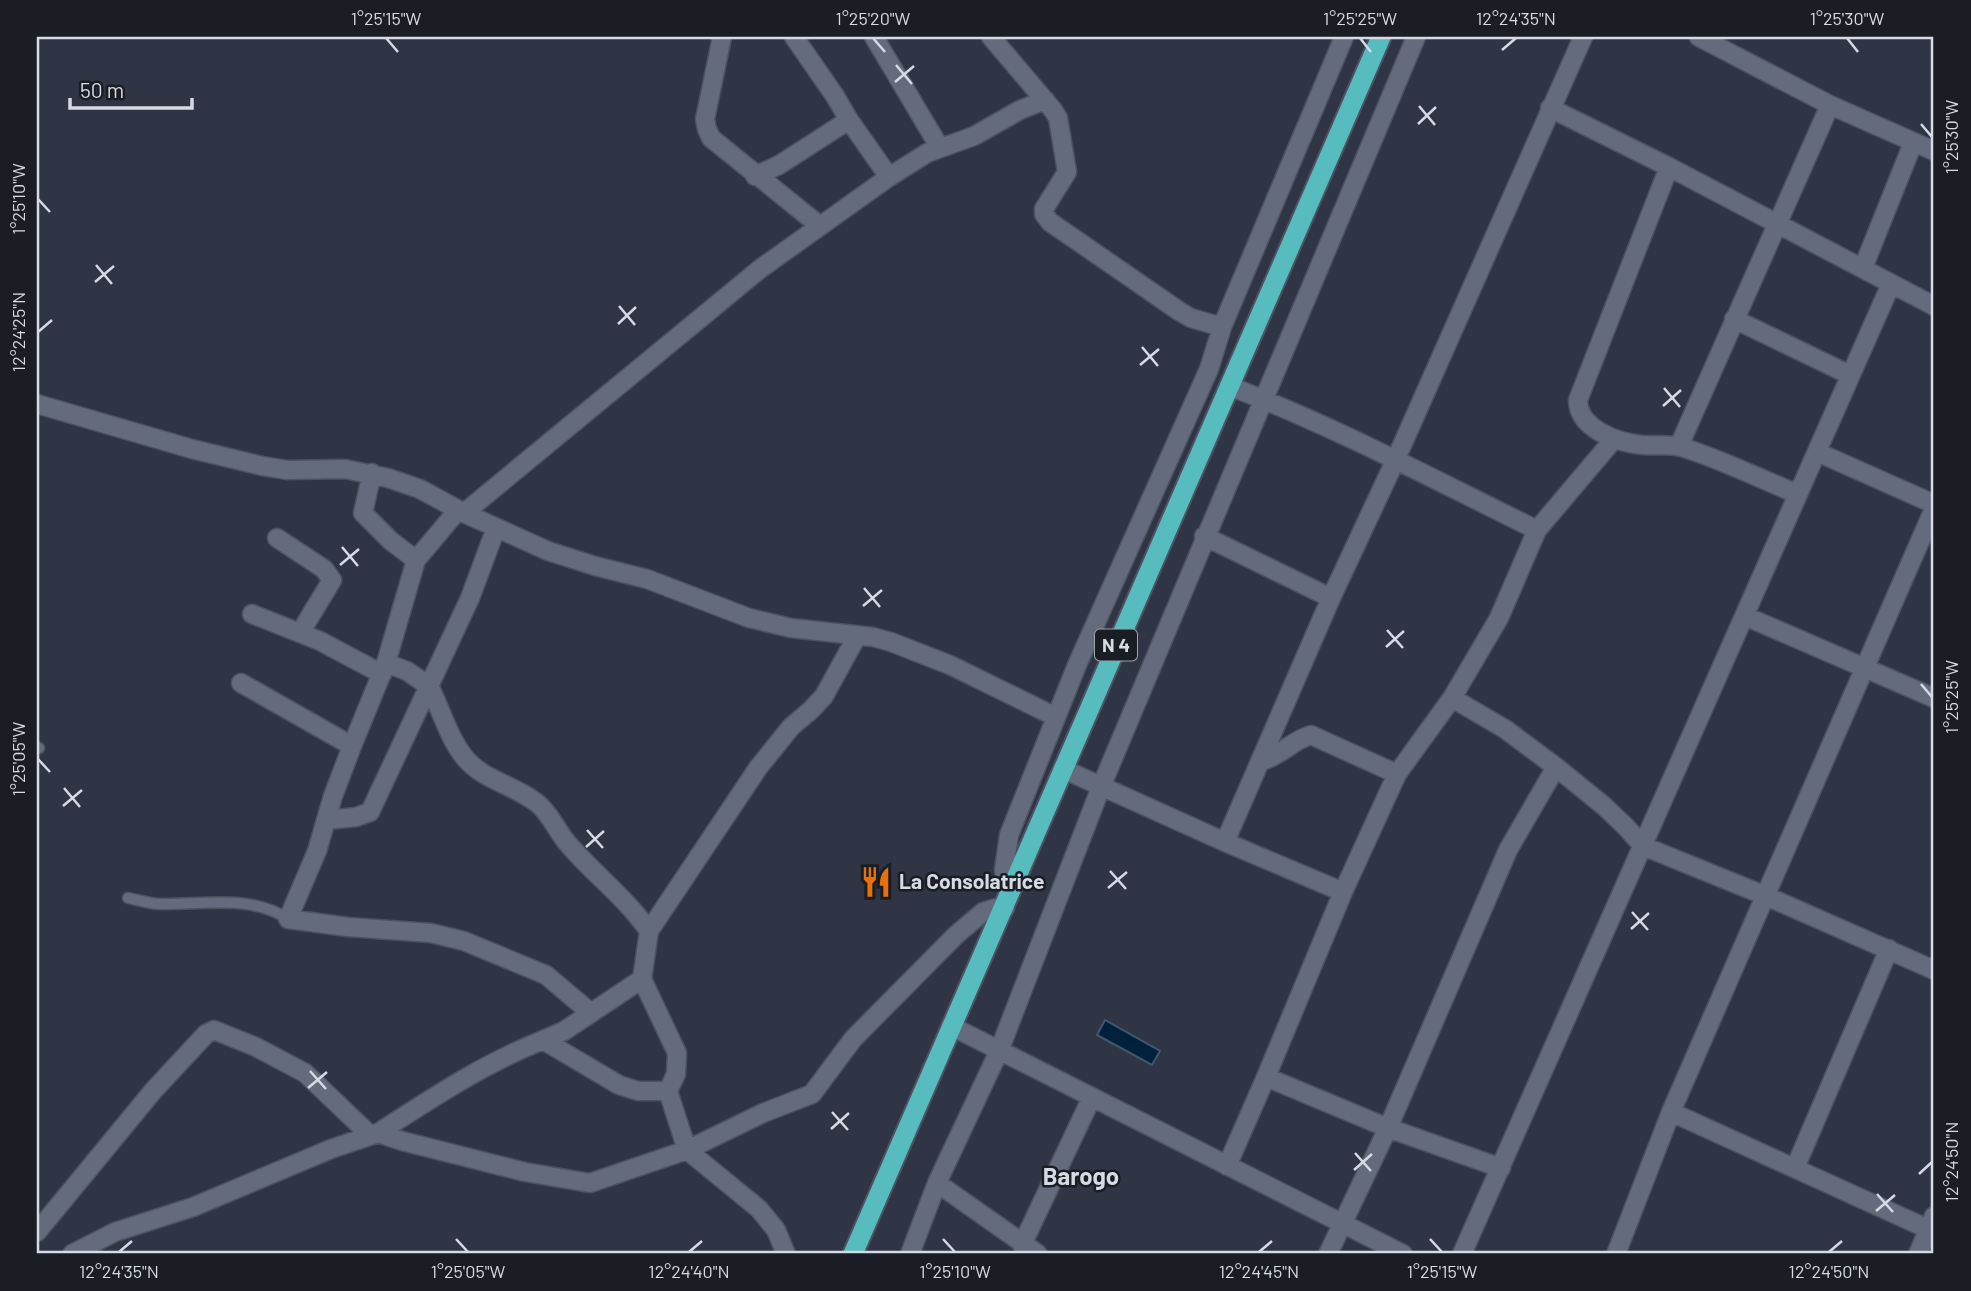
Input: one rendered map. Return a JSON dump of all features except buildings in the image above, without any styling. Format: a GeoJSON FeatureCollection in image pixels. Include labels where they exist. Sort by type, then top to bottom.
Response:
{"type":"FeatureCollection","features":[{"type":"Feature","properties":{"kind":"highway","name":"N 4"},"geometry":{"type":"LineString","coordinates":[[853,1254],[1381,37]]}},
{"type":"Feature","properties":{"kind":"street"},"geometry":{"type":"LineString","coordinates":[[722,37],[705,119],[706,129],[711,138],[755,176],[820,226]]}},
{"type":"Feature","properties":{"kind":"street"},"geometry":{"type":"LineString","coordinates":[[794,37],[888,177]]}},
{"type":"Feature","properties":{"kind":"street"},"geometry":{"type":"LineString","coordinates":[[874,37],[940,148]]}},
{"type":"Feature","properties":{"kind":"street"},"geometry":{"type":"LineString","coordinates":[[991,37],[1058,118],[1067,172],[1044,209],[1045,216],[1179,311],[1191,318],[1222,327]]}},
{"type":"Feature","properties":{"kind":"street"},"geometry":{"type":"LineString","coordinates":[[1012,889],[1004,870],[1009,835],[1056,717],[1209,369],[1222,327],[1344,37]]}},
{"type":"Feature","properties":{"kind":"street"},"geometry":{"type":"LineString","coordinates":[[910,1254],[937,1183],[999,1051],[1101,787],[1416,37]]}},
{"type":"Feature","properties":{"kind":"street"},"geometry":{"type":"LineString","coordinates":[[1225,842],[1331,598],[1395,461],[1583,37]]}},
{"type":"Feature","properties":{"kind":"street"},"geometry":{"type":"LineString","coordinates":[[1699,37],[1830,105],[1934,151]]}},
{"type":"Feature","properties":{"kind":"street"},"geometry":{"type":"LineString","coordinates":[[591,1013],[546,975],[464,942],[431,933],[288,919],[317,851],[352,746],[384,669],[416,560],[461,512],[760,269],[888,177],[927,153],[974,136],[1020,110],[1045,100]]}},
{"type":"Feature","properties":{"kind":"street"},"geometry":{"type":"LineString","coordinates":[[1679,446],[1830,105]]}},
{"type":"Feature","properties":{"kind":"street"},"geometry":{"type":"LineString","coordinates":[[1550,108],[1777,222],[1934,306]]}},
{"type":"Feature","properties":{"kind":"street"},"geometry":{"type":"LineString","coordinates":[[755,176],[779,165],[849,120]]}},
{"type":"Feature","properties":{"kind":"street"},"geometry":{"type":"LineString","coordinates":[[1863,268],[1913,142]]}},
{"type":"Feature","properties":{"kind":"street"},"geometry":{"type":"LineString","coordinates":[[1669,167],[1577,400],[1581,416],[1614,439],[1638,444],[1679,446],[1798,494]]}},
{"type":"Feature","properties":{"kind":"street"},"geometry":{"type":"LineString","coordinates":[[1462,1254],[1891,284]]}},
{"type":"Feature","properties":{"kind":"street"},"geometry":{"type":"LineString","coordinates":[[1734,318],[1850,375]]}},
{"type":"Feature","properties":{"kind":"street"},"geometry":{"type":"LineString","coordinates":[[1229,386],[1265,400],[1537,530]]}},
{"type":"Feature","properties":{"kind":"street"},"geometry":{"type":"LineString","coordinates":[[37,404],[192,449],[262,466],[287,470],[345,469],[372,473],[420,489],[461,512],[548,551],[647,579],[749,618],[792,628],[891,642],[950,665],[1056,717]]}},
{"type":"Feature","properties":{"kind":"street"},"geometry":{"type":"LineString","coordinates":[[1227,1166],[1343,892],[1398,774],[1451,698],[1499,618],[1537,530],[1614,439]]}},
{"type":"Feature","properties":{"kind":"street"},"geometry":{"type":"LineString","coordinates":[[1616,1254],[1671,1112],[1934,507],[1817,452]]}},
{"type":"Feature","properties":{"kind":"street"},"geometry":{"type":"LineString","coordinates":[[372,473],[363,513],[391,541],[416,560]]}},
{"type":"Feature","properties":{"kind":"street"},"geometry":{"type":"LineString","coordinates":[[327,820],[370,812],[470,598],[496,528]]}},
{"type":"Feature","properties":{"kind":"street"},"geometry":{"type":"LineString","coordinates":[[1205,536],[1331,598]]}},
{"type":"Feature","properties":{"kind":"street"},"geometry":{"type":"LineString","coordinates":[[277,538],[324,569],[332,580],[300,633]]}},
{"type":"Feature","properties":{"kind":"street"},"geometry":{"type":"LineString","coordinates":[[252,614],[384,669],[407,671],[429,685],[450,733],[465,758],[480,772],[509,785],[542,808],[569,845],[626,901],[649,931]]}},
{"type":"Feature","properties":{"kind":"street"},"geometry":{"type":"LineString","coordinates":[[1745,615],[1934,698]]}},
{"type":"Feature","properties":{"kind":"street"},"geometry":{"type":"LineString","coordinates":[[786,1254],[776,1230],[759,1209],[687,1150],[668,1091],[676,1074],[677,1053],[642,979],[649,931],[758,768],[791,727],[824,695],[857,636]]}},
{"type":"Feature","properties":{"kind":"street"},"geometry":{"type":"LineString","coordinates":[[241,683],[352,746]]}},
{"type":"Feature","properties":{"kind":"street"},"geometry":{"type":"LineString","coordinates":[[1451,698],[1505,729],[1556,767],[1604,806],[1643,846],[1766,896],[1934,970]]}},
{"type":"Feature","properties":{"kind":"street"},"geometry":{"type":"LineString","coordinates":[[1262,761],[1276,757],[1301,738],[1311,735],[1398,774]]}},
{"type":"Feature","properties":{"kind":"street"},"geometry":{"type":"LineString","coordinates":[[1328,1254],[1388,1128],[1508,850],[1556,767]]}},
{"type":"Feature","properties":{"kind":"street"},"geometry":{"type":"LineString","coordinates":[[1063,769],[1343,892]]}},
{"type":"Feature","properties":{"kind":"street"},"geometry":{"type":"LineString","coordinates":[[37,1232],[153,1091],[206,1034],[214,1030],[256,1047],[305,1073],[374,1134],[525,1172],[590,1183],[687,1150],[752,1118],[813,1094],[853,1039],[956,934],[983,912],[1005,908]]}},
{"type":"Feature","properties":{"kind":"street"},"geometry":{"type":"LineString","coordinates":[[1794,1168],[1889,949]]}},
{"type":"Feature","properties":{"kind":"street"},"geometry":{"type":"LineString","coordinates":[[72,1254],[115,1232],[193,1207],[331,1149],[374,1134],[505,1055],[564,1031],[642,979]]}},
{"type":"Feature","properties":{"kind":"street"},"geometry":{"type":"LineString","coordinates":[[951,1026],[1403,1254]]}},
{"type":"Feature","properties":{"kind":"street"},"geometry":{"type":"LineString","coordinates":[[542,1040],[619,1085],[638,1091],[668,1091]]}},
{"type":"Feature","properties":{"kind":"street"},"geometry":{"type":"LineString","coordinates":[[1266,1077],[1388,1128],[1501,1168]]}},
{"type":"Feature","properties":{"kind":"street"},"geometry":{"type":"LineString","coordinates":[[937,1183],[1030,1250],[1092,1097]]}},
{"type":"Feature","properties":{"kind":"street"},"geometry":{"type":"LineString","coordinates":[[1671,1112],[1794,1168],[1931,1222],[1918,1254]]}},
{"type":"Feature","properties":{"kind":"lane"},"geometry":{"type":"LineString","coordinates":[[128,898],[157,905],[228,902],[277,911],[288,919]]}},
{"type":"Feature","properties":{"kind":"water"},"geometry":{"type":"Polygon","coordinates":[[[1105,1020],[1160,1051],[1152,1065],[1097,1035],[1105,1020]]]}},
{"type":"Feature","properties":{"kind":"place","name":"La Consolatrice"},"geometry":{"type":"Point","coordinates":[876,882]}},
{"type":"Feature","properties":{"kind":"district","name":"Barogo"},"geometry":{"type":"Point","coordinates":[1081,1177]}}]}
